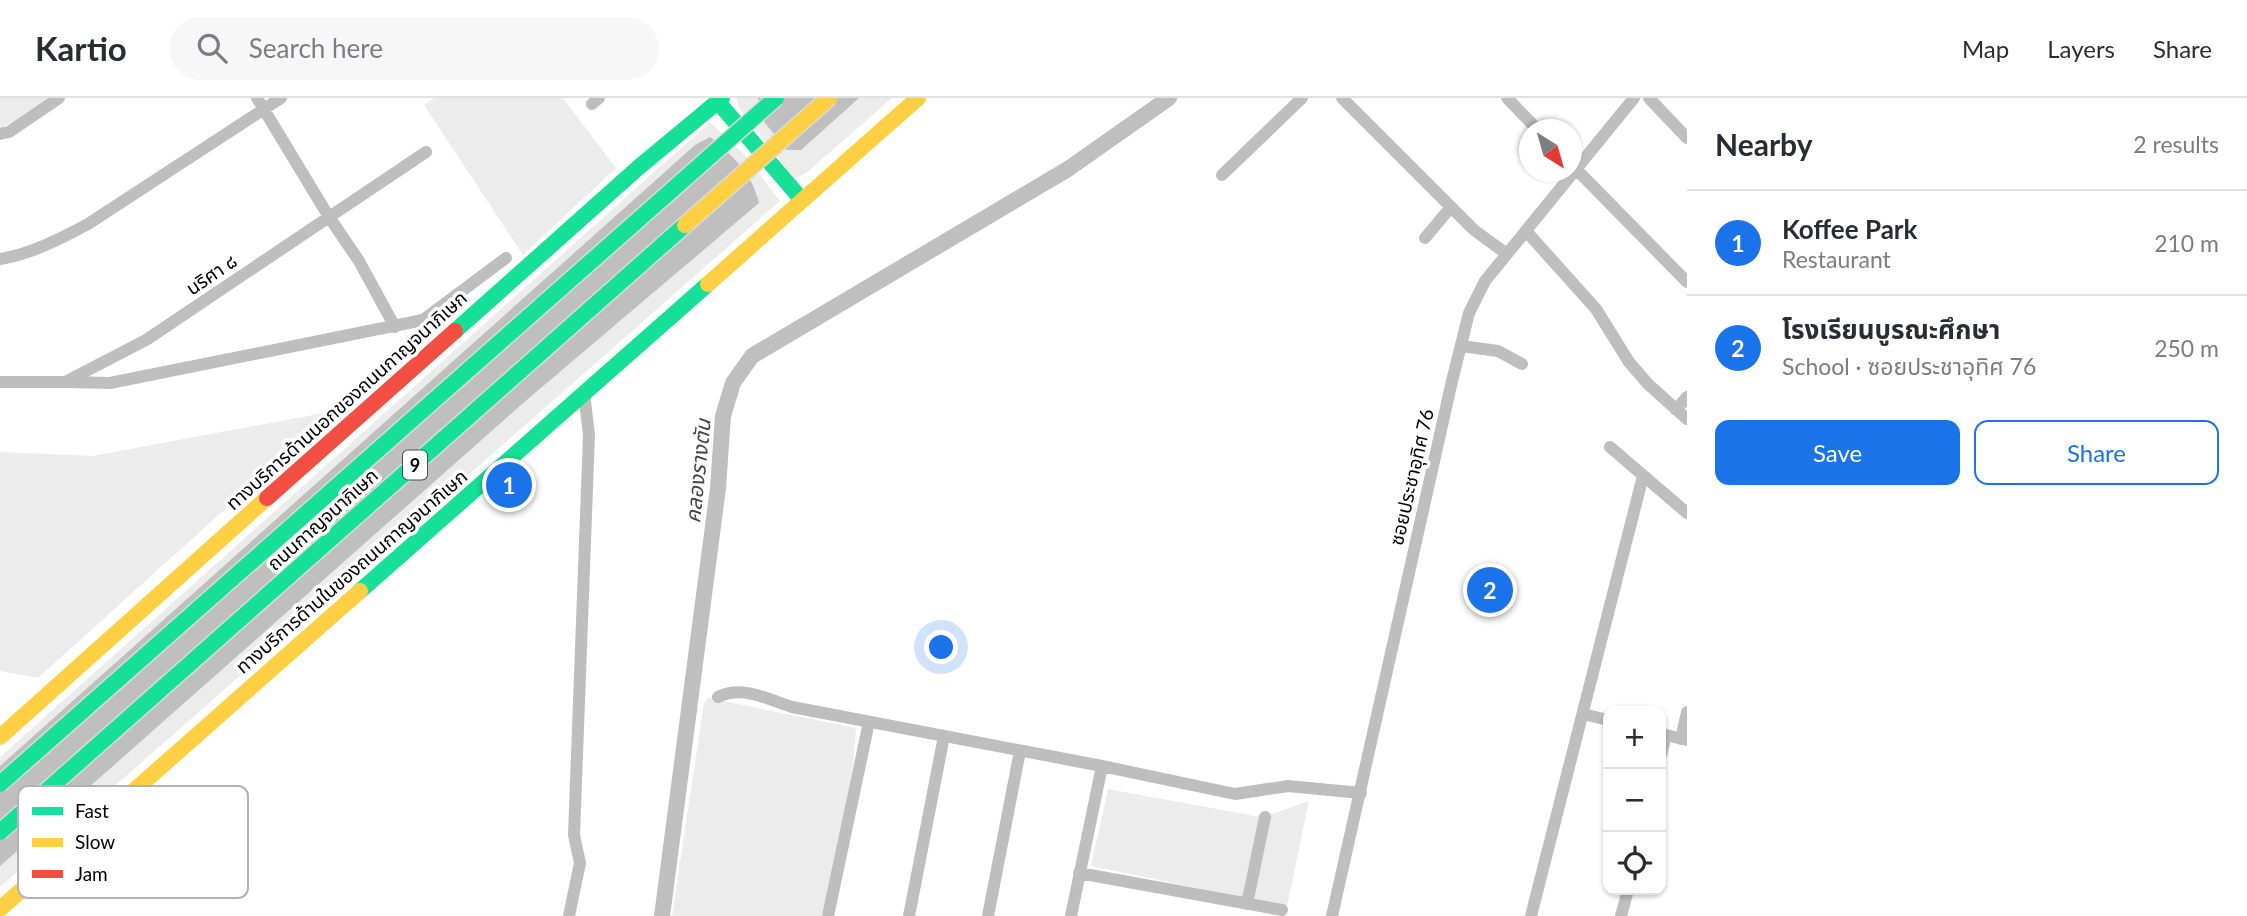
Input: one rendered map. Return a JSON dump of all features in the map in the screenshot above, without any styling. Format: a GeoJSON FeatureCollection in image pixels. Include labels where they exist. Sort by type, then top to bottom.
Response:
{"type":"FeatureCollection","features":[{"type":"Feature","properties":{"kind":"main road","name":"ถนนกาญจนาภิเษก"},"geometry":{"type":"LineString","coordinates":[[0,784],[776,98]]}},
{"type":"Feature","properties":{"kind":"main road","name":"ถนนกาญจนาภิเษก"},"geometry":{"type":"LineString","coordinates":[[52,786],[830,98]]}},
{"type":"Feature","properties":{"kind":"main road","name":"ทางบริการด้านในของถนนกาญจนาภิเษก"},"geometry":{"type":"LineString","coordinates":[[139,786],[918,98]]}},
{"type":"Feature","properties":{"kind":"main road"},"geometry":{"type":"LineString","coordinates":[[718,99],[802,200]]}},
{"type":"Feature","properties":{"kind":"main road","name":"ทางบริการด้านนอกของถนนกาญจนาภิเษก"},"geometry":{"type":"LineString","coordinates":[[0,737],[718,99]]}},
{"type":"Feature","properties":{"kind":"main road","name":"ถนนกาญจนาภิเษก"},"geometry":{"type":"LineString","coordinates":[[0,832],[18,816]]}},
{"type":"Feature","properties":{"kind":"main road","name":"ทางบริการด้านในของถนนกาญจนาภิเษก"},"geometry":{"type":"LineString","coordinates":[[0,909],[18,893]]}},
{"type":"Feature","properties":{"kind":"street"},"geometry":{"type":"LineString","coordinates":[[0,134],[9,132],[59,98]]}},
{"type":"Feature","properties":{"kind":"street"},"geometry":{"type":"LineString","coordinates":[[257,98],[359,261],[395,327]]}},
{"type":"Feature","properties":{"kind":"street"},"geometry":{"type":"LineString","coordinates":[[0,258],[15,257],[88,224],[281,98]]}},
{"type":"Feature","properties":{"kind":"street"},"geometry":{"type":"LineString","coordinates":[[1222,175],[1302,98]]}},
{"type":"Feature","properties":{"kind":"street"},"geometry":{"type":"LineString","coordinates":[[1342,98],[1474,230],[1507,254]]}},
{"type":"Feature","properties":{"kind":"street"},"geometry":{"type":"LineString","coordinates":[[1507,98],[1527,119]]}},
{"type":"Feature","properties":{"kind":"street","name":"ซอยประชาอุทิศ 76"},"geometry":{"type":"LineString","coordinates":[[1582,158],[1634,98]]}},
{"type":"Feature","properties":{"kind":"street"},"geometry":{"type":"LineString","coordinates":[[1649,98],[1687,138]]}},
{"type":"Feature","properties":{"kind":"street","name":"นริศา ๘"},"geometry":{"type":"LineString","coordinates":[[0,382],[65,382],[146,341],[426,152]]}},
{"type":"Feature","properties":{"kind":"street"},"geometry":{"type":"LineString","coordinates":[[1582,175],[1687,282]]}},
{"type":"Feature","properties":{"kind":"street","name":"ซอยประชาอุทิศ 76"},"geometry":{"type":"LineString","coordinates":[[1335,915],[1469,313],[1477,295],[1563,182]]}},
{"type":"Feature","properties":{"kind":"street"},"geometry":{"type":"LineString","coordinates":[[1424,237],[1451,207]]}},
{"type":"Feature","properties":{"kind":"street"},"geometry":{"type":"LineString","coordinates":[[1526,231],[1596,309],[1629,362],[1647,384],[1687,419]]}},
{"type":"Feature","properties":{"kind":"street"},"geometry":{"type":"LineString","coordinates":[[65,382],[110,383],[423,320],[506,258]]}},
{"type":"Feature","properties":{"kind":"street"},"geometry":{"type":"LineString","coordinates":[[1461,346],[1498,351],[1522,364]]}},
{"type":"Feature","properties":{"kind":"street"},"geometry":{"type":"LineString","coordinates":[[569,916],[580,863],[574,835],[589,435],[584,393]]}},
{"type":"Feature","properties":{"kind":"street"},"geometry":{"type":"LineString","coordinates":[[1676,410],[1687,397]]}},
{"type":"Feature","properties":{"kind":"street"},"geometry":{"type":"LineString","coordinates":[[1610,447],[1687,513]]}},
{"type":"Feature","properties":{"kind":"street"},"geometry":{"type":"LineString","coordinates":[[1531,916],[1643,476]]}},
{"type":"Feature","properties":{"kind":"street"},"geometry":{"type":"LineString","coordinates":[[718,697],[730,691],[742,691],[792,707],[1234,794],[1288,786],[1361,793]]}},
{"type":"Feature","properties":{"kind":"street"},"geometry":{"type":"LineString","coordinates":[[1666,735],[1684,739],[1687,712]]}},
{"type":"Feature","properties":{"kind":"street"},"geometry":{"type":"LineString","coordinates":[[1583,714],[1603,719]]}},
{"type":"Feature","properties":{"kind":"street"},"geometry":{"type":"LineString","coordinates":[[828,916],[869,722]]}},
{"type":"Feature","properties":{"kind":"street"},"geometry":{"type":"LineString","coordinates":[[909,916],[944,736]]}},
{"type":"Feature","properties":{"kind":"street"},"geometry":{"type":"LineString","coordinates":[[988,916],[1020,751]]}},
{"type":"Feature","properties":{"kind":"street"},"geometry":{"type":"LineString","coordinates":[[1071,916],[1102,766]]}},
{"type":"Feature","properties":{"kind":"street"},"geometry":{"type":"LineString","coordinates":[[1247,904],[1265,817]]}},
{"type":"Feature","properties":{"kind":"street"},"geometry":{"type":"LineString","coordinates":[[1080,873],[1282,910]]}},
{"type":"Feature","properties":{"kind":"street"},"geometry":{"type":"LineString","coordinates":[[1621,916],[1627,895]]}},
{"type":"Feature","properties":{"kind":"shaded area"},"geometry":{"type":"Polygon","coordinates":[[[0,98],[56,98],[0,129],[0,98]]]}},
{"type":"Feature","properties":{"kind":"shaded area"},"geometry":{"type":"Polygon","coordinates":[[[434,98],[563,98],[616,168],[523,255],[424,105],[434,98]]]}},
{"type":"Feature","properties":{"kind":"shaded area"},"geometry":{"type":"Polygon","coordinates":[[[758,98],[859,98],[801,150],[787,150],[765,123],[758,98]]]}},
{"type":"Feature","properties":{"kind":"shaded area"},"geometry":{"type":"Polygon","coordinates":[[[892,98],[805,174],[794,178],[741,110],[736,100],[892,98]]]}},
{"type":"Feature","properties":{"kind":"shaded area"},"geometry":{"type":"Polygon","coordinates":[[[710,122],[746,156],[780,201],[115,786],[18,786],[18,871],[0,887],[0,757],[710,122]]]}},
{"type":"Feature","properties":{"kind":"shaded area"},"geometry":{"type":"Polygon","coordinates":[[[710,137],[747,174],[759,203],[529,398],[90,786],[18,786],[18,850],[0,866],[0,766],[695,145],[710,137]]]}},
{"type":"Feature","properties":{"kind":"shaded area"},"geometry":{"type":"Polygon","coordinates":[[[334,411],[38,678],[0,671],[0,452],[93,456],[334,411]]]}},
{"type":"Feature","properties":{"kind":"shaded area"},"geometry":{"type":"Polygon","coordinates":[[[708,698],[856,728],[854,758],[826,916],[672,916],[704,703],[708,698]]]}},
{"type":"Feature","properties":{"kind":"shaded area"},"geometry":{"type":"Polygon","coordinates":[[[1108,789],[1255,816],[1275,813],[1309,801],[1287,907],[1091,866],[1108,789]]]}},
{"type":"Feature","properties":{"kind":"waterway","name":"คลองรางตัน"},"geometry":{"type":"LineString","coordinates":[[662,916],[718,488],[723,416],[733,383],[752,356],[1068,169],[1169,98]]}},
{"type":"Feature","properties":{"kind":"traffic: fast"},"geometry":{"type":"LineString","coordinates":[[455,331],[639,167],[722,98]]}},
{"type":"Feature","properties":{"kind":"traffic: fast"},"geometry":{"type":"LineString","coordinates":[[0,784],[776,98]]}},
{"type":"Feature","properties":{"kind":"traffic: fast"},"geometry":{"type":"LineString","coordinates":[[718,102],[802,200]]}},
{"type":"Feature","properties":{"kind":"traffic: fast"},"geometry":{"type":"LineString","coordinates":[[52,786],[685,225]]}},
{"type":"Feature","properties":{"kind":"traffic: fast"},"geometry":{"type":"LineString","coordinates":[[360,591],[708,284]]}},
{"type":"Feature","properties":{"kind":"traffic: fast"},"geometry":{"type":"LineString","coordinates":[[0,832],[18,816]]}},
{"type":"Feature","properties":{"kind":"traffic: slow"},"geometry":{"type":"LineString","coordinates":[[685,225],[829,98]]}},
{"type":"Feature","properties":{"kind":"traffic: slow"},"geometry":{"type":"LineString","coordinates":[[708,284],[918,98]]}},
{"type":"Feature","properties":{"kind":"traffic: slow"},"geometry":{"type":"LineString","coordinates":[[0,737],[267,498]]}},
{"type":"Feature","properties":{"kind":"traffic: slow"},"geometry":{"type":"LineString","coordinates":[[139,786],[360,591]]}},
{"type":"Feature","properties":{"kind":"traffic: slow"},"geometry":{"type":"LineString","coordinates":[[0,909],[18,893]]}},
{"type":"Feature","properties":{"kind":"traffic: jam"},"geometry":{"type":"LineString","coordinates":[[267,498],[455,331]]}},
{"type":"Feature","properties":{"kind":"place","name":"Koffee Park"},"geometry":{"type":"Point","coordinates":[509,485]}},
{"type":"Feature","properties":{"kind":"place","name":"โรงเรียนบูรณะศึกษา"},"geometry":{"type":"Point","coordinates":[1490,590]}}]}
